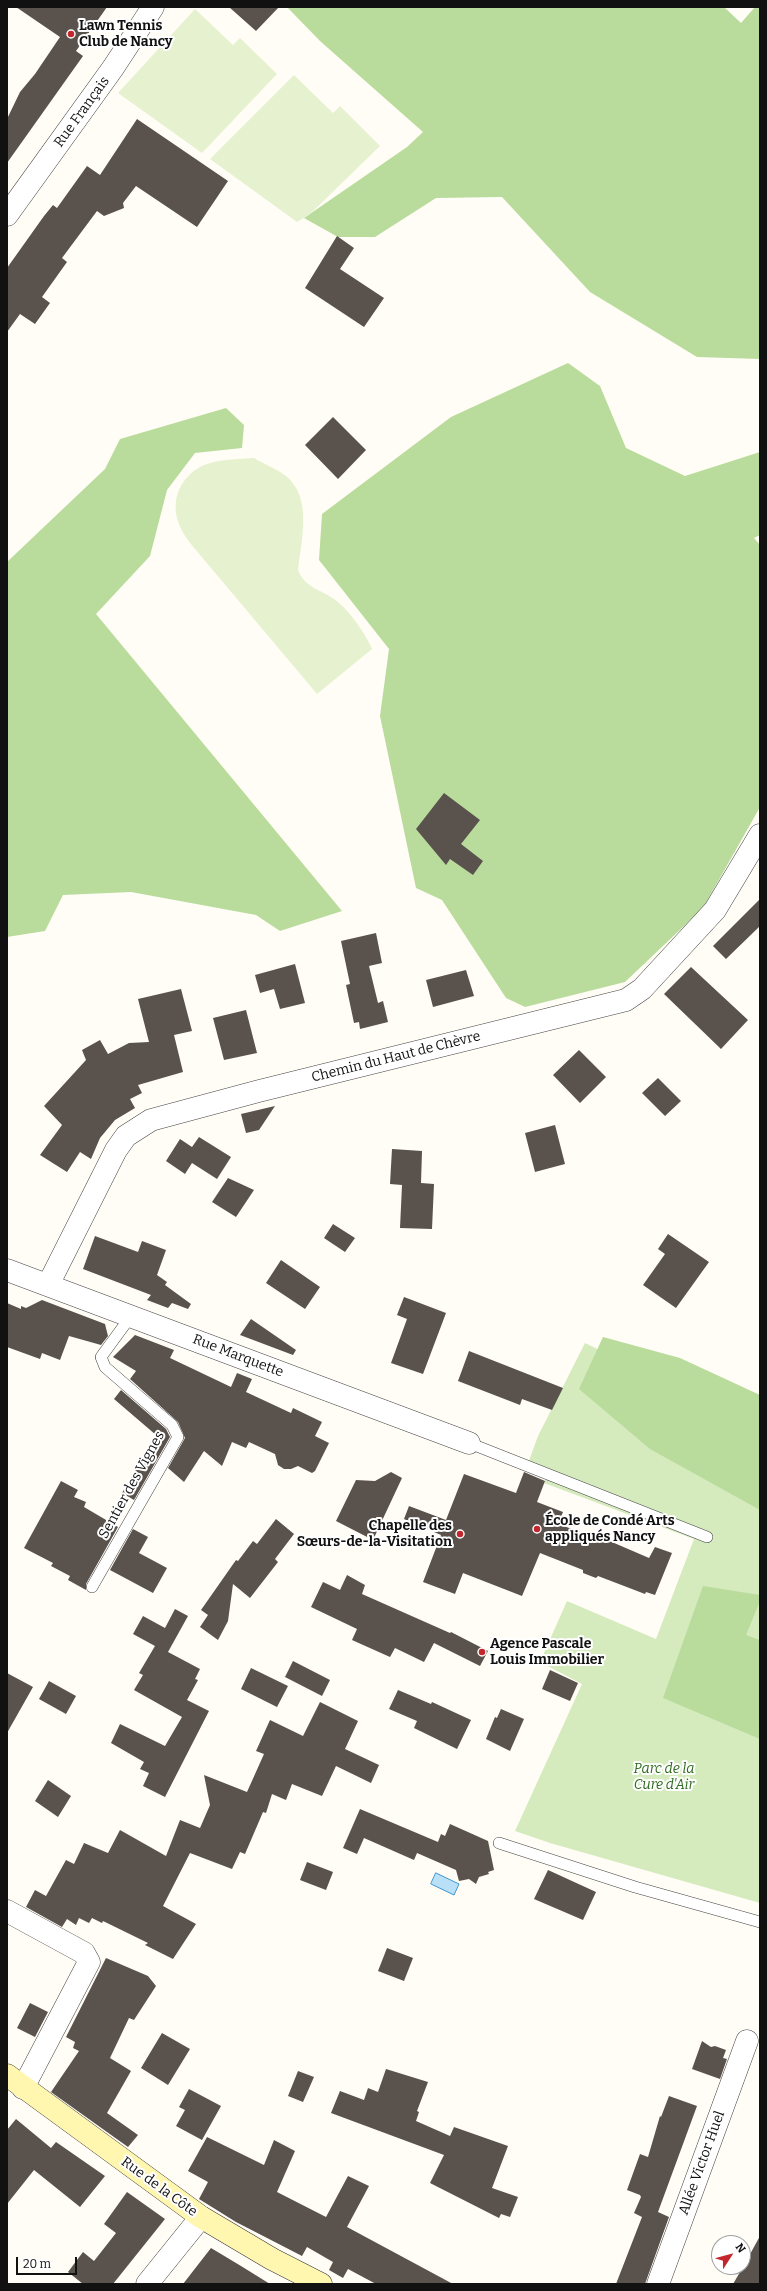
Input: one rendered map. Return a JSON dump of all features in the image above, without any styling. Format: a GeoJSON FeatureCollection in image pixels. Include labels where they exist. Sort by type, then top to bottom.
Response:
{"type":"FeatureCollection","features":[{"type":"Feature","properties":{"kind":"street","name":"Rue Français"},"geometry":{"type":"LineString","coordinates":[[7,215],[113,68],[153,7]]}},
{"type":"Feature","properties":{"kind":"street","name":"Chemin du Haut de Chèvre"},"geometry":{"type":"LineString","coordinates":[[48,1285],[108,1163],[126,1136],[141,1125],[166,1115],[259,1090],[626,1000],[642,989],[715,910],[760,835]]}},
{"type":"Feature","properties":{"kind":"street","name":"Rue Marquette"},"geometry":{"type":"LineString","coordinates":[[7,1270],[470,1442]]}},
{"type":"Feature","properties":{"kind":"street"},"geometry":{"type":"LineString","coordinates":[[7,1911],[84,1952],[88,1958],[87,1968],[13,2082]]}},
{"type":"Feature","properties":{"kind":"street","name":"Allée Victor Huel"},"geometry":{"type":"LineString","coordinates":[[658,2284],[747,2041]]}},
{"type":"Feature","properties":{"kind":"street","name":"Rue de la Côte"},"geometry":{"type":"LineString","coordinates":[[13,2082],[201,2217],[272,2259],[321,2284]]}},
{"type":"Feature","properties":{"kind":"street"},"geometry":{"type":"LineString","coordinates":[[147,2284],[201,2217]]}},
{"type":"Feature","properties":{"kind":"lane","name":"Sentier des Vignes"},"geometry":{"type":"LineString","coordinates":[[92,1587],[178,1437],[172,1425],[101,1362],[101,1357],[131,1316]]}},
{"type":"Feature","properties":{"kind":"lane"},"geometry":{"type":"LineString","coordinates":[[470,1442],[707,1537]]}},
{"type":"Feature","properties":{"kind":"lane"},"geometry":{"type":"LineString","coordinates":[[499,1843],[635,1887],[760,1922]]}},
{"type":"Feature","properties":{"kind":"green space"},"geometry":{"type":"Polygon","coordinates":[[[287,7],[724,7],[741,23],[755,7],[760,7],[760,359],[697,357],[590,292],[502,197],[436,198],[375,237],[338,237],[304,218],[407,147],[423,132],[320,41],[287,7]]]}},
{"type":"Feature","properties":{"kind":"green space"},"geometry":{"type":"Polygon","coordinates":[[[195,9],[233,45],[240,38],[277,74],[202,153],[118,93],[195,9]]]}},
{"type":"Feature","properties":{"kind":"green space"},"geometry":{"type":"Polygon","coordinates":[[[294,75],[333,113],[340,106],[380,146],[309,215],[297,222],[210,159],[294,75]]]}},
{"type":"Feature","properties":{"kind":"green space"},"geometry":{"type":"Polygon","coordinates":[[[568,363],[600,386],[626,448],[685,476],[760,452],[760,535],[754,538],[760,545],[760,807],[703,908],[625,982],[525,1007],[506,998],[442,900],[416,888],[380,716],[389,649],[319,560],[322,514],[451,417],[568,363]]]}},
{"type":"Feature","properties":{"kind":"green space"},"geometry":{"type":"Polygon","coordinates":[[[226,408],[244,425],[242,448],[195,453],[167,490],[150,556],[96,614],[342,911],[280,931],[256,915],[131,892],[63,895],[45,931],[7,937],[7,562],[105,469],[120,439],[226,408]]]}},
{"type":"Feature","properties":{"kind":"green space"},"geometry":{"type":"Polygon","coordinates":[[[254,458],[286,476],[294,485],[300,496],[303,533],[298,570],[301,576],[310,585],[333,598],[348,612],[366,636],[372,649],[317,694],[190,543],[177,518],[176,500],[178,491],[187,477],[194,471],[201,466],[210,463],[232,459],[254,458]]]}},
{"type":"Feature","properties":{"kind":"green space"},"geometry":{"type":"Polygon","coordinates":[[[603,1337],[680,1358],[760,1395],[760,1510],[650,1449],[579,1389],[603,1337]]]}},
{"type":"Feature","properties":{"kind":"green space","name":"Parc de la Cure d'Air"},"geometry":{"type":"Polygon","coordinates":[[[585,1343],[655,1377],[760,1437],[760,1903],[550,1843],[515,1831],[582,1684],[540,1662],[567,1601],[656,1639],[694,1539],[544,1483],[546,1478],[526,1469],[538,1436],[585,1343]]]}},
{"type":"Feature","properties":{"kind":"green space"},"geometry":{"type":"Polygon","coordinates":[[[703,1586],[760,1595],[760,1601],[746,1635],[760,1640],[760,1739],[663,1698],[703,1586]]]}},
{"type":"Feature","properties":{"kind":"water"},"geometry":{"type":"Polygon","coordinates":[[[436,1873],[459,1884],[454,1895],[431,1884],[436,1873]]]}},
{"type":"Feature","properties":{"kind":"building"},"geometry":{"type":"Polygon","coordinates":[[[16,7],[107,7],[76,51],[83,56],[7,163],[7,119],[20,92],[35,74],[60,37],[16,7]]]}},
{"type":"Feature","properties":{"kind":"building"},"geometry":{"type":"Polygon","coordinates":[[[229,7],[279,7],[256,31],[229,7]]]}},
{"type":"Feature","properties":{"kind":"building"},"geometry":{"type":"Polygon","coordinates":[[[137,119],[228,181],[197,227],[136,186],[123,203],[124,208],[104,216],[97,211],[62,258],[67,262],[42,297],[50,303],[35,324],[20,314],[7,332],[7,268],[44,216],[53,205],[57,208],[87,166],[100,175],[137,119]]]}},
{"type":"Feature","properties":{"kind":"building"},"geometry":{"type":"Polygon","coordinates":[[[337,236],[354,248],[340,269],[384,298],[364,327],[305,288],[337,236]]]}},
{"type":"Feature","properties":{"kind":"building"},"geometry":{"type":"Polygon","coordinates":[[[333,417],[366,450],[338,479],[305,445],[333,417]]]}},
{"type":"Feature","properties":{"kind":"building"},"geometry":{"type":"Polygon","coordinates":[[[444,793],[480,820],[461,844],[483,861],[473,875],[450,859],[446,865],[416,829],[444,793]]]}},
{"type":"Feature","properties":{"kind":"building"},"geometry":{"type":"Polygon","coordinates":[[[760,899],[760,926],[726,959],[713,946],[760,899]]]}},
{"type":"Feature","properties":{"kind":"building"},"geometry":{"type":"Polygon","coordinates":[[[376,933],[382,963],[369,966],[378,1003],[383,1001],[388,1022],[360,1029],[359,1022],[354,1023],[346,985],[350,984],[341,941],[376,933]]]}},
{"type":"Feature","properties":{"kind":"building"},"geometry":{"type":"Polygon","coordinates":[[[295,964],[305,1003],[280,1009],[274,989],[260,993],[255,975],[295,964]]]}},
{"type":"Feature","properties":{"kind":"building"},"geometry":{"type":"Polygon","coordinates":[[[691,967],[748,1020],[721,1049],[664,994],[691,967]]]}},
{"type":"Feature","properties":{"kind":"building"},"geometry":{"type":"Polygon","coordinates":[[[466,970],[474,996],[433,1007],[426,980],[466,970]]]}},
{"type":"Feature","properties":{"kind":"building"},"geometry":{"type":"Polygon","coordinates":[[[181,989],[192,1031],[174,1035],[183,1072],[138,1085],[142,1093],[130,1099],[135,1108],[115,1120],[100,1138],[91,1159],[80,1152],[67,1172],[40,1155],[62,1125],[44,1106],[86,1060],[82,1050],[100,1040],[108,1054],[129,1043],[149,1042],[138,999],[181,989]]]}},
{"type":"Feature","properties":{"kind":"building"},"geometry":{"type":"Polygon","coordinates":[[[246,1010],[257,1053],[224,1060],[213,1018],[246,1010]]]}},
{"type":"Feature","properties":{"kind":"building"},"geometry":{"type":"Polygon","coordinates":[[[579,1050],[606,1077],[580,1103],[553,1075],[579,1050]]]}},
{"type":"Feature","properties":{"kind":"building"},"geometry":{"type":"Polygon","coordinates":[[[658,1078],[681,1101],[665,1116],[642,1093],[658,1078]]]}},
{"type":"Feature","properties":{"kind":"building"},"geometry":{"type":"Polygon","coordinates":[[[275,1106],[259,1130],[246,1133],[241,1114],[275,1106]]]}},
{"type":"Feature","properties":{"kind":"building"},"geometry":{"type":"Polygon","coordinates":[[[555,1125],[565,1164],[535,1172],[525,1133],[555,1125]]]}},
{"type":"Feature","properties":{"kind":"building"},"geometry":{"type":"Polygon","coordinates":[[[199,1137],[231,1157],[217,1179],[192,1163],[185,1174],[166,1161],[180,1139],[192,1147],[199,1137]]]}},
{"type":"Feature","properties":{"kind":"building"},"geometry":{"type":"Polygon","coordinates":[[[392,1149],[422,1151],[421,1183],[434,1184],[432,1229],[400,1228],[402,1185],[390,1184],[392,1149]]]}},
{"type":"Feature","properties":{"kind":"building"},"geometry":{"type":"Polygon","coordinates":[[[228,1178],[254,1190],[236,1217],[212,1202],[228,1178]]]}},
{"type":"Feature","properties":{"kind":"building"},"geometry":{"type":"Polygon","coordinates":[[[333,1224],[355,1238],[345,1252],[324,1238],[333,1224]]]}},
{"type":"Feature","properties":{"kind":"building"},"geometry":{"type":"Polygon","coordinates":[[[668,1234],[709,1262],[676,1308],[643,1285],[665,1254],[658,1249],[668,1234]]]}},
{"type":"Feature","properties":{"kind":"building"},"geometry":{"type":"Polygon","coordinates":[[[95,1236],[138,1252],[142,1241],[166,1250],[157,1275],[167,1282],[165,1285],[191,1304],[188,1309],[172,1303],[168,1308],[147,1300],[151,1295],[83,1269],[95,1236]]]}},
{"type":"Feature","properties":{"kind":"building"},"geometry":{"type":"Polygon","coordinates":[[[281,1260],[320,1287],[305,1309],[266,1283],[281,1260]]]}},
{"type":"Feature","properties":{"kind":"building"},"geometry":{"type":"Polygon","coordinates":[[[404,1297],[446,1313],[423,1374],[391,1363],[407,1319],[397,1315],[404,1297]]]}},
{"type":"Feature","properties":{"kind":"building"},"geometry":{"type":"Polygon","coordinates":[[[42,1300],[105,1324],[108,1336],[101,1345],[69,1336],[60,1360],[42,1353],[40,1359],[7,1347],[7,1303],[21,1309],[21,1306],[26,1308],[42,1300]]]}},
{"type":"Feature","properties":{"kind":"building"},"geometry":{"type":"Polygon","coordinates":[[[251,1319],[296,1350],[293,1355],[240,1335],[251,1319]]]}},
{"type":"Feature","properties":{"kind":"building"},"geometry":{"type":"Polygon","coordinates":[[[135,1335],[174,1350],[170,1358],[231,1387],[237,1373],[252,1379],[246,1392],[291,1413],[293,1408],[322,1422],[315,1436],[329,1443],[315,1471],[312,1473],[298,1466],[291,1469],[284,1469],[278,1465],[275,1454],[249,1442],[246,1448],[232,1442],[222,1466],[204,1451],[184,1482],[168,1468],[185,1438],[178,1422],[130,1379],[136,1371],[113,1357],[135,1335]]]}},
{"type":"Feature","properties":{"kind":"building"},"geometry":{"type":"Polygon","coordinates":[[[469,1351],[563,1388],[552,1410],[522,1399],[520,1405],[458,1381],[469,1351]]]}},
{"type":"Feature","properties":{"kind":"building"},"geometry":{"type":"Polygon","coordinates":[[[121,1390],[166,1429],[170,1437],[134,1500],[122,1493],[156,1435],[114,1399],[121,1390]]]}},
{"type":"Feature","properties":{"kind":"building"},"geometry":{"type":"Polygon","coordinates":[[[391,1472],[402,1478],[373,1540],[336,1521],[356,1480],[375,1481],[391,1472]]]}},
{"type":"Feature","properties":{"kind":"building","name":"École de Condé Arts appliqués Nancy"},"geometry":{"type":"Polygon","coordinates":[[[524,1472],[545,1481],[537,1502],[563,1512],[558,1524],[597,1538],[598,1536],[649,1558],[655,1547],[672,1553],[655,1595],[646,1592],[645,1594],[598,1576],[596,1578],[583,1573],[583,1570],[540,1553],[522,1596],[463,1573],[455,1594],[423,1582],[441,1535],[404,1519],[409,1506],[446,1520],[464,1474],[516,1493],[524,1472]]]}},
{"type":"Feature","properties":{"kind":"building"},"geometry":{"type":"Polygon","coordinates":[[[61,1481],[78,1490],[74,1497],[86,1502],[84,1507],[118,1527],[86,1584],[86,1590],[68,1580],[70,1576],[51,1566],[53,1563],[24,1548],[61,1481]]]}},
{"type":"Feature","properties":{"kind":"building"},"geometry":{"type":"Polygon","coordinates":[[[276,1519],[294,1534],[275,1559],[278,1562],[250,1598],[233,1584],[228,1621],[218,1640],[200,1627],[208,1615],[201,1610],[236,1560],[238,1561],[253,1541],[257,1544],[276,1519]]]}},
{"type":"Feature","properties":{"kind":"building"},"geometry":{"type":"Polygon","coordinates":[[[133,1529],[148,1537],[139,1553],[167,1568],[153,1593],[110,1570],[133,1529]]]}},
{"type":"Feature","properties":{"kind":"building"},"geometry":{"type":"Polygon","coordinates":[[[347,1575],[365,1585],[362,1594],[450,1633],[451,1632],[488,1651],[480,1666],[434,1643],[424,1662],[395,1648],[390,1657],[352,1640],[357,1629],[311,1607],[323,1582],[340,1590],[347,1575]]]}},
{"type":"Feature","properties":{"kind":"building"},"geometry":{"type":"Polygon","coordinates":[[[175,1609],[188,1616],[168,1652],[200,1669],[195,1679],[198,1680],[187,1700],[209,1711],[165,1797],[143,1786],[149,1773],[140,1769],[144,1762],[111,1743],[120,1724],[165,1746],[182,1717],[134,1690],[143,1675],[139,1673],[155,1646],[133,1634],[143,1616],[165,1628],[175,1609]]]}},
{"type":"Feature","properties":{"kind":"building"},"geometry":{"type":"Polygon","coordinates":[[[293,1661],[330,1680],[322,1696],[285,1677],[293,1661]]]}},
{"type":"Feature","properties":{"kind":"building"},"geometry":{"type":"Polygon","coordinates":[[[251,1668],[288,1686],[277,1707],[241,1689],[251,1668]]]}},
{"type":"Feature","properties":{"kind":"building"},"geometry":{"type":"Polygon","coordinates":[[[550,1670],[578,1683],[570,1701],[542,1689],[550,1670]]]}},
{"type":"Feature","properties":{"kind":"building"},"geometry":{"type":"Polygon","coordinates":[[[7,1673],[33,1687],[7,1733],[7,1673]]]}},
{"type":"Feature","properties":{"kind":"building"},"geometry":{"type":"Polygon","coordinates":[[[49,1681],[76,1696],[66,1714],[39,1699],[49,1681]]]}},
{"type":"Feature","properties":{"kind":"building"},"geometry":{"type":"Polygon","coordinates":[[[398,1690],[431,1704],[432,1702],[471,1720],[457,1749],[414,1728],[417,1721],[389,1709],[398,1690]]]}},
{"type":"Feature","properties":{"kind":"building"},"geometry":{"type":"Polygon","coordinates":[[[320,1702],[358,1721],[345,1749],[379,1765],[371,1783],[336,1766],[322,1796],[292,1784],[286,1800],[272,1794],[266,1813],[263,1812],[245,1854],[240,1852],[232,1869],[190,1853],[163,1906],[196,1924],[173,1959],[145,1945],[148,1943],[103,1921],[102,1923],[92,1918],[89,1923],[79,1918],[76,1925],[67,1919],[62,1927],[26,1907],[35,1890],[46,1896],[66,1860],[74,1864],[84,1843],[108,1853],[120,1830],[166,1856],[180,1820],[200,1828],[210,1805],[204,1775],[247,1792],[264,1754],[256,1751],[270,1720],[303,1736],[320,1702]]]}},
{"type":"Feature","properties":{"kind":"building"},"geometry":{"type":"Polygon","coordinates":[[[501,1709],[524,1719],[510,1751],[486,1739],[495,1717],[497,1718],[501,1709]]]}},
{"type":"Feature","properties":{"kind":"building"},"geometry":{"type":"Polygon","coordinates":[[[48,1780],[71,1796],[58,1817],[35,1801],[48,1780]]]}},
{"type":"Feature","properties":{"kind":"building"},"geometry":{"type":"Polygon","coordinates":[[[360,1809],[438,1842],[441,1834],[445,1836],[450,1824],[488,1841],[494,1870],[488,1872],[489,1874],[479,1877],[476,1884],[469,1879],[459,1881],[456,1870],[417,1853],[414,1860],[364,1838],[357,1854],[343,1848],[360,1809]]]}},
{"type":"Feature","properties":{"kind":"building"},"geometry":{"type":"Polygon","coordinates":[[[307,1862],[333,1872],[326,1890],[300,1880],[307,1862]]]}},
{"type":"Feature","properties":{"kind":"building"},"geometry":{"type":"Polygon","coordinates":[[[548,1870],[596,1892],[583,1920],[534,1899],[548,1870]]]}},
{"type":"Feature","properties":{"kind":"building"},"geometry":{"type":"Polygon","coordinates":[[[387,1948],[413,1958],[404,1981],[378,1971],[387,1948]]]}},
{"type":"Feature","properties":{"kind":"building"},"geometry":{"type":"Polygon","coordinates":[[[106,1958],[148,1976],[156,1986],[134,2020],[129,2018],[110,2058],[131,2071],[107,2113],[138,2135],[128,2147],[51,2092],[79,2051],[73,2048],[75,2042],[66,2037],[106,1958]]]}},
{"type":"Feature","properties":{"kind":"building"},"geometry":{"type":"Polygon","coordinates":[[[30,2003],[48,2012],[35,2037],[17,2028],[30,2003]]]}},
{"type":"Feature","properties":{"kind":"building"},"geometry":{"type":"Polygon","coordinates":[[[162,2033],[190,2049],[168,2085],[141,2068],[162,2033]]]}},
{"type":"Feature","properties":{"kind":"building"},"geometry":{"type":"Polygon","coordinates":[[[702,2041],[711,2047],[715,2046],[726,2050],[723,2058],[727,2059],[720,2079],[692,2069],[702,2041]]]}},
{"type":"Feature","properties":{"kind":"building"},"geometry":{"type":"Polygon","coordinates":[[[386,2069],[428,2082],[417,2111],[419,2112],[416,2121],[450,2136],[454,2127],[508,2146],[492,2188],[518,2197],[510,2217],[501,2214],[499,2218],[430,2183],[444,2155],[331,2113],[340,2091],[364,2100],[368,2088],[378,2092],[386,2069]]]}},
{"type":"Feature","properties":{"kind":"building"},"geometry":{"type":"Polygon","coordinates":[[[298,2071],[314,2077],[303,2102],[288,2096],[298,2071]]]}},
{"type":"Feature","properties":{"kind":"building"},"geometry":{"type":"Polygon","coordinates":[[[189,2089],[221,2106],[202,2140],[176,2126],[185,2110],[179,2107],[189,2089]]]}},
{"type":"Feature","properties":{"kind":"building"},"geometry":{"type":"Polygon","coordinates":[[[669,2096],[697,2106],[658,2212],[669,2217],[645,2284],[616,2284],[642,2217],[634,2213],[641,2197],[640,2195],[627,2190],[640,2154],[648,2157],[660,2116],[661,2117],[669,2096]]]}},
{"type":"Feature","properties":{"kind":"building"},"geometry":{"type":"Polygon","coordinates":[[[16,2119],[51,2148],[56,2142],[105,2176],[80,2207],[34,2170],[7,2204],[7,2130],[16,2119]]]}},
{"type":"Feature","properties":{"kind":"building"},"geometry":{"type":"Polygon","coordinates":[[[207,2137],[264,2165],[274,2140],[295,2151],[277,2192],[326,2217],[348,2176],[369,2186],[347,2227],[453,2284],[376,2284],[348,2269],[343,2278],[329,2270],[333,2262],[307,2247],[302,2256],[236,2222],[199,2199],[208,2182],[188,2171],[207,2137]]]}},
{"type":"Feature","properties":{"kind":"building"},"geometry":{"type":"Polygon","coordinates":[[[127,2192],[165,2219],[113,2284],[83,2284],[68,2272],[83,2252],[94,2261],[116,2233],[104,2224],[127,2192]]]}},
{"type":"Feature","properties":{"kind":"building"},"geometry":{"type":"Polygon","coordinates":[[[760,2236],[760,2284],[733,2284],[738,2275],[751,2275],[751,2252],[760,2236]]]}},
{"type":"Feature","properties":{"kind":"building"},"geometry":{"type":"Polygon","coordinates":[[[211,2248],[241,2266],[270,2284],[183,2284],[211,2248]]]}},
{"type":"Feature","properties":{"kind":"place","name":"Lawn Tennis Club de Nancy"},"geometry":{"type":"Point","coordinates":[71,34]}},
{"type":"Feature","properties":{"kind":"place","name":"École de Condé Arts appliqués Nancy"},"geometry":{"type":"Point","coordinates":[537,1529]}},
{"type":"Feature","properties":{"kind":"place","name":"Chapelle des Sœurs-de-la-Visitation"},"geometry":{"type":"Point","coordinates":[460,1534]}},
{"type":"Feature","properties":{"kind":"place","name":"Agence Pascale Louis Immobilier"},"geometry":{"type":"Point","coordinates":[482,1652]}}]}
